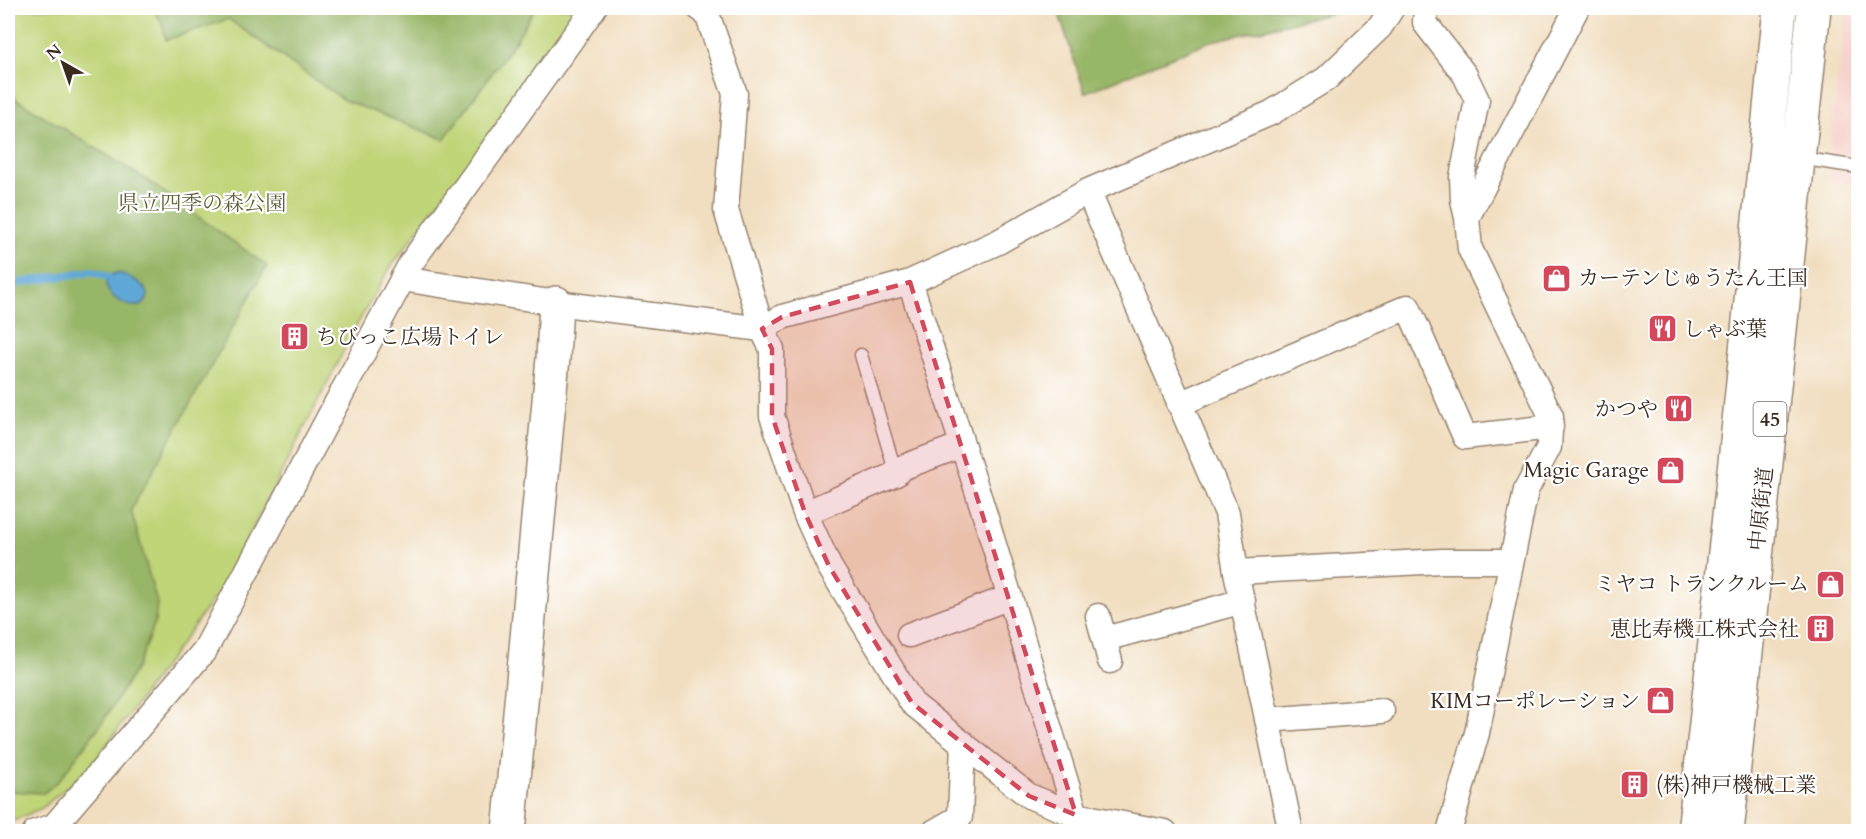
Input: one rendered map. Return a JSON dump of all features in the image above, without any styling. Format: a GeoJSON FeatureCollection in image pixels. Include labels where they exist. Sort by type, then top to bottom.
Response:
{"type":"FeatureCollection","features":[{"type":"Feature","properties":{"kind":"main road","name":"中原街道"},"geometry":{"type":"LineString","coordinates":[[1694,831],[1736,462],[1780,8]]}},
{"type":"Feature","properties":{"kind":"main road","name":"中原街道"},"geometry":{"type":"LineString","coordinates":[[1727,831],[1814,8]]}},
{"type":"Feature","properties":{"kind":"main road"},"geometry":{"type":"LineString","coordinates":[[509,831],[554,346],[556,303]]}},
{"type":"Feature","properties":{"kind":"street"},"geometry":{"type":"LineString","coordinates":[[35,831],[54,826],[205,650],[411,263],[594,8]]}},
{"type":"Feature","properties":{"kind":"street"},"geometry":{"type":"LineString","coordinates":[[699,8],[707,14],[735,94],[726,210],[762,329],[772,349],[772,416],[805,513],[829,566],[912,703],[1029,796],[1076,815],[1165,831]]}},
{"type":"Feature","properties":{"kind":"street"},"geometry":{"type":"LineString","coordinates":[[402,279],[556,303],[762,329],[782,316],[910,282],[998,242],[1088,191],[1271,113],[1326,79],[1380,27],[1392,8]]}},
{"type":"Feature","properties":{"kind":"street"},"geometry":{"type":"LineString","coordinates":[[1426,8],[1425,22],[1465,75],[1477,100],[1462,177],[1470,249],[1551,416],[1549,447],[1526,490],[1477,734],[1449,831]]}},
{"type":"Feature","properties":{"kind":"street"},"geometry":{"type":"LineString","coordinates":[[1467,218],[1577,8]]}},
{"type":"Feature","properties":{"kind":"street"},"geometry":{"type":"LineString","coordinates":[[1088,191],[1227,513],[1236,572],[1291,831]]}},
{"type":"Feature","properties":{"kind":"street"},"geometry":{"type":"LineString","coordinates":[[910,282],[1010,597],[1076,815]]}},
{"type":"Feature","properties":{"kind":"street"},"geometry":{"type":"LineString","coordinates":[[1179,404],[1408,308],[1465,437],[1551,427]]}},
{"type":"Feature","properties":{"kind":"street"},"geometry":{"type":"LineString","coordinates":[[805,513],[896,474],[901,468],[962,445]]}},
{"type":"Feature","properties":{"kind":"street"},"geometry":{"type":"LineString","coordinates":[[1236,572],[1442,561],[1511,561]]}},
{"type":"Feature","properties":{"kind":"street"},"geometry":{"type":"LineString","coordinates":[[909,635],[1010,597]]}},
{"type":"Feature","properties":{"kind":"street"},"geometry":{"type":"LineString","coordinates":[[1098,616],[1107,650],[1243,601]]}},
{"type":"Feature","properties":{"kind":"street"},"geometry":{"type":"LineString","coordinates":[[1267,720],[1382,711]]}},
{"type":"Feature","properties":{"kind":"street"},"geometry":{"type":"LineString","coordinates":[[934,831],[960,817],[963,743]]}},
{"type":"Feature","properties":{"kind":"lane"},"geometry":{"type":"LineString","coordinates":[[1798,157],[1858,167]]}},
{"type":"Feature","properties":{"kind":"lane"},"geometry":{"type":"LineString","coordinates":[[861,355],[896,474]]}},
{"type":"Feature","properties":{"kind":"highlighted area"},"geometry":{"type":"Polygon","coordinates":[[[910,282],[1076,815],[1029,796],[912,703],[829,566],[805,513],[772,416],[772,349],[762,329],[782,317],[910,282]]]}},
{"type":"Feature","properties":{"kind":"shaded area"},"geometry":{"type":"Polygon","coordinates":[[[1847,8],[1858,8],[1858,185],[1830,179],[1830,142],[1847,8]]]}},
{"type":"Feature","properties":{"kind":"green space","name":"県立四季の森公園"},"geometry":{"type":"Polygon","coordinates":[[[8,8],[580,8],[546,58],[388,271],[359,321],[223,586],[89,769],[42,808],[8,823],[8,8]]]}},
{"type":"Feature","properties":{"kind":"green space"},"geometry":{"type":"Polygon","coordinates":[[[153,8],[535,8],[516,40],[444,139],[344,100],[228,19],[166,40],[162,24],[153,8]]]}},
{"type":"Feature","properties":{"kind":"green space"},"geometry":{"type":"Polygon","coordinates":[[[1057,8],[1354,8],[1208,42],[1085,93],[1057,8]]]}},
{"type":"Feature","properties":{"kind":"green space"},"geometry":{"type":"Polygon","coordinates":[[[8,94],[147,180],[267,266],[131,510],[157,603],[155,622],[137,667],[101,724],[60,779],[44,793],[8,791],[8,94]]]}},
{"type":"Feature","properties":{"kind":"water"},"geometry":{"type":"Polygon","coordinates":[[[117,273],[143,286],[148,294],[144,303],[137,306],[127,305],[110,293],[106,286],[108,278],[117,273]]]}},
{"type":"Feature","properties":{"kind":"waterway"},"geometry":{"type":"LineString","coordinates":[[8,285],[92,271],[108,277]]}},
{"type":"Feature","properties":{"kind":"place","name":"カーテンじゅうたん王国"},"geometry":{"type":"Point","coordinates":[1557,278]}},
{"type":"Feature","properties":{"kind":"place","name":"しゃぶ葉"},"geometry":{"type":"Point","coordinates":[1662,329]}},
{"type":"Feature","properties":{"kind":"place","name":"ちびっこ広場トイレ"},"geometry":{"type":"Point","coordinates":[295,337]}},
{"type":"Feature","properties":{"kind":"place","name":"かつや"},"geometry":{"type":"Point","coordinates":[1679,409]}},
{"type":"Feature","properties":{"kind":"place","name":"Magic Garage"},"geometry":{"type":"Point","coordinates":[1670,470]}},
{"type":"Feature","properties":{"kind":"place","name":"ミヤコ トランクルーム"},"geometry":{"type":"Point","coordinates":[1830,584]}},
{"type":"Feature","properties":{"kind":"place","name":"恵比寿機工株式会社"},"geometry":{"type":"Point","coordinates":[1820,629]}},
{"type":"Feature","properties":{"kind":"place","name":"KIMコーポレーション"},"geometry":{"type":"Point","coordinates":[1661,701]}},
{"type":"Feature","properties":{"kind":"place","name":"(株)神戸機械工業"},"geometry":{"type":"Point","coordinates":[1635,785]}}]}
